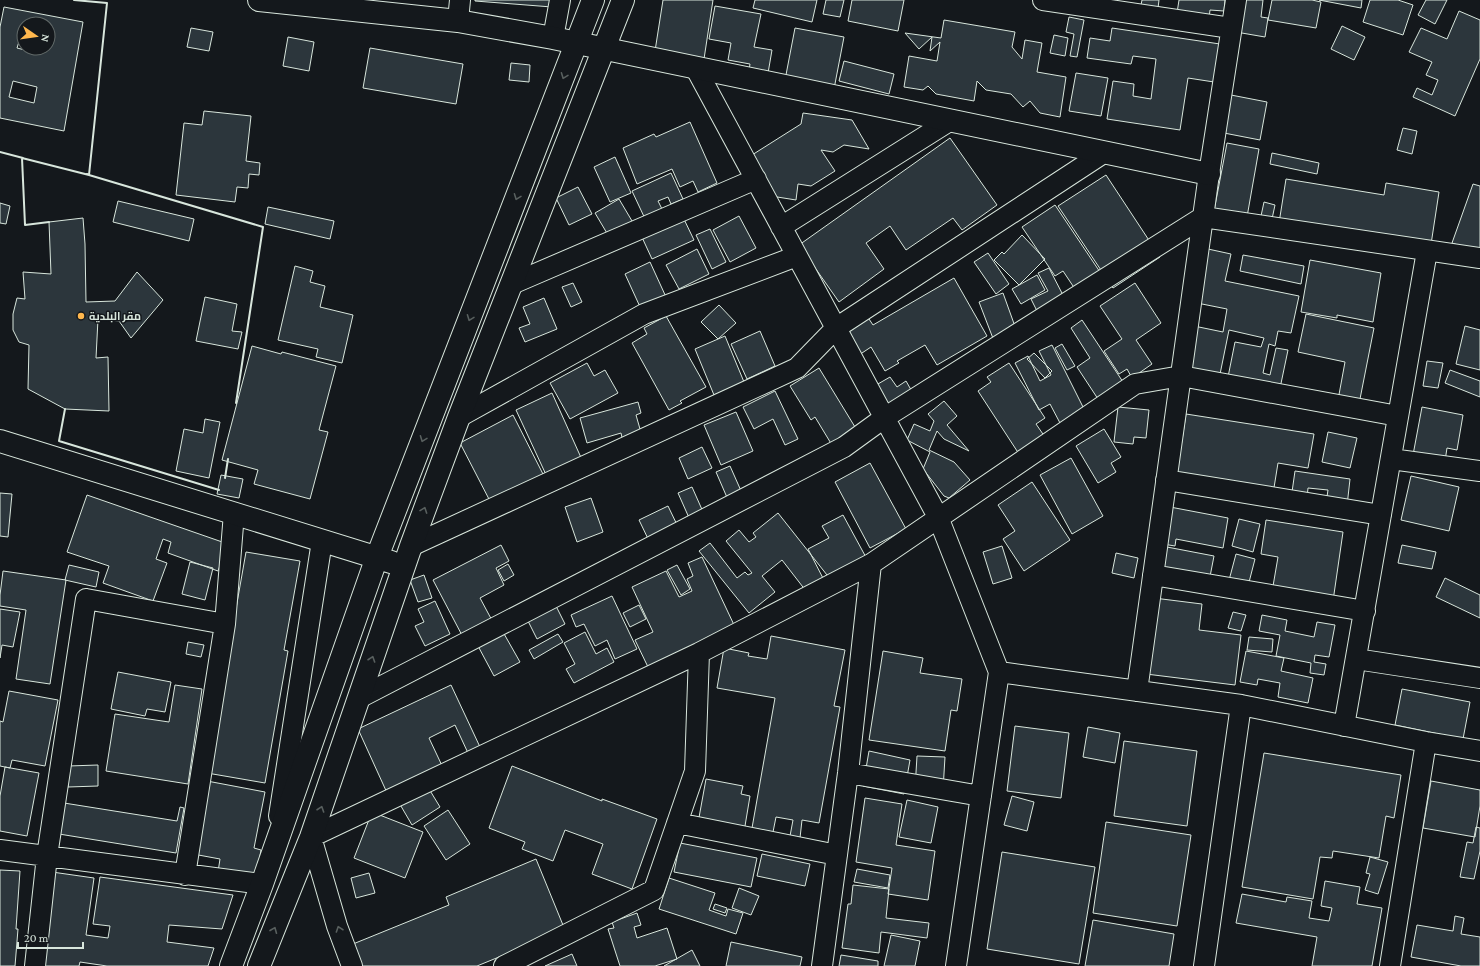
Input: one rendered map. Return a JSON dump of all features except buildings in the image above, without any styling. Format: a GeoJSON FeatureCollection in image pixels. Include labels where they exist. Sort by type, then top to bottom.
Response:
{"type":"FeatureCollection","features":[{"type":"Feature","properties":{"kind":"street"},"geometry":{"type":"LineString","coordinates":[[259,0],[458,21],[553,38],[695,66],[1208,174]]}},
{"type":"Feature","properties":{"kind":"street"},"geometry":{"type":"LineString","coordinates":[[458,21],[460,0]]}},
{"type":"Feature","properties":{"kind":"street"},"geometry":{"type":"LineString","coordinates":[[553,38],[560,0]]}},
{"type":"Feature","properties":{"kind":"street"},"geometry":{"type":"LineString","coordinates":[[231,966],[262,884],[377,557],[593,0]]}},
{"type":"Feature","properties":{"kind":"street"},"geometry":{"type":"LineString","coordinates":[[259,966],[312,837],[408,556],[459,417],[623,0]]}},
{"type":"Feature","properties":{"kind":"street"},"geometry":{"type":"LineString","coordinates":[[1043,0],[1231,28]]}},
{"type":"Feature","properties":{"kind":"street"},"geometry":{"type":"LineString","coordinates":[[1137,691],[1208,174],[1236,0]]}},
{"type":"Feature","properties":{"kind":"street"},"geometry":{"type":"LineString","coordinates":[[695,66],[938,517],[999,672],[956,966]]}},
{"type":"Feature","properties":{"kind":"street"},"geometry":{"type":"LineString","coordinates":[[781,226],[951,120]]}},
{"type":"Feature","properties":{"kind":"street"},"geometry":{"type":"LineString","coordinates":[[0,441],[377,557],[408,556],[797,368],[836,328],[1105,152]]}},
{"type":"Feature","properties":{"kind":"street"},"geometry":{"type":"LineString","coordinates":[[512,284],[756,179]]}},
{"type":"Feature","properties":{"kind":"street"},"geometry":{"type":"LineString","coordinates":[[359,698],[844,447],[884,418],[1203,217],[1480,258]]}},
{"type":"Feature","properties":{"kind":"street"},"geometry":{"type":"LineString","coordinates":[[1344,726],[1427,251]]}},
{"type":"Feature","properties":{"kind":"street"},"geometry":{"type":"LineString","coordinates":[[459,417],[644,314],[797,256]]}},
{"type":"Feature","properties":{"kind":"street"},"geometry":{"type":"LineString","coordinates":[[312,837],[699,653],[871,564],[1135,384],[1181,376],[1398,416]]}},
{"type":"Feature","properties":{"kind":"street"},"geometry":{"type":"LineString","coordinates":[[1391,459],[1480,471]]}},
{"type":"Feature","properties":{"kind":"street"},"geometry":{"type":"LineString","coordinates":[[1166,480],[1381,515]]}},
{"type":"Feature","properties":{"kind":"street"},"geometry":{"type":"LineString","coordinates":[[185,875],[225,624],[234,513]]}},
{"type":"Feature","properties":{"kind":"street"},"geometry":{"type":"LineString","coordinates":[[275,844],[322,541]]}},
{"type":"Feature","properties":{"kind":"street"},"geometry":{"type":"LineString","coordinates":[[822,966],[848,773],[871,564]]}},
{"type":"Feature","properties":{"kind":"street"},"geometry":{"type":"LineString","coordinates":[[1153,574],[1364,611]]}},
{"type":"Feature","properties":{"kind":"street"},"geometry":{"type":"LineString","coordinates":[[35,966],[47,856],[86,599],[225,624]]}},
{"type":"Feature","properties":{"kind":"street"},"geometry":{"type":"LineString","coordinates":[[504,966],[654,890],[695,771],[699,653]]}},
{"type":"Feature","properties":{"kind":"street"},"geometry":{"type":"LineString","coordinates":[[1356,659],[1480,678]]}},
{"type":"Feature","properties":{"kind":"street"},"geometry":{"type":"LineString","coordinates":[[999,672],[1241,705],[1426,742],[1480,751]]}},
{"type":"Feature","properties":{"kind":"street"},"geometry":{"type":"LineString","coordinates":[[1204,966],[1241,705]]}},
{"type":"Feature","properties":{"kind":"street"},"geometry":{"type":"LineString","coordinates":[[1390,966],[1426,742]]}},
{"type":"Feature","properties":{"kind":"street"},"geometry":{"type":"LineString","coordinates":[[848,773],[981,796]]}},
{"type":"Feature","properties":{"kind":"street"},"geometry":{"type":"LineString","coordinates":[[677,822],[836,855]]}},
{"type":"Feature","properties":{"kind":"street"},"geometry":{"type":"LineString","coordinates":[[312,837],[337,926],[352,966]]}},
{"type":"Feature","properties":{"kind":"street"},"geometry":{"type":"LineString","coordinates":[[0,850],[262,884]]}},
{"type":"Feature","properties":{"kind":"wall"},"geometry":{"type":"LineString","coordinates":[[74,0],[107,3],[89,175],[87,174]]}},
{"type":"Feature","properties":{"kind":"wall"},"geometry":{"type":"LineString","coordinates":[[0,152],[23,158]]}},
{"type":"Feature","properties":{"kind":"wall"},"geometry":{"type":"LineString","coordinates":[[49,222],[25,225],[22,158],[89,175],[263,227],[236,403]]}},
{"type":"Feature","properties":{"kind":"wall"},"geometry":{"type":"LineString","coordinates":[[65,409],[59,441],[219,490]]}},
{"type":"Feature","properties":{"kind":"wall"},"geometry":{"type":"LineString","coordinates":[[225,478],[228,459]]}},
{"type":"Feature","properties":{"kind":"place","name":"مقر البلدية"},"geometry":{"type":"Point","coordinates":[81,316]}}]}
